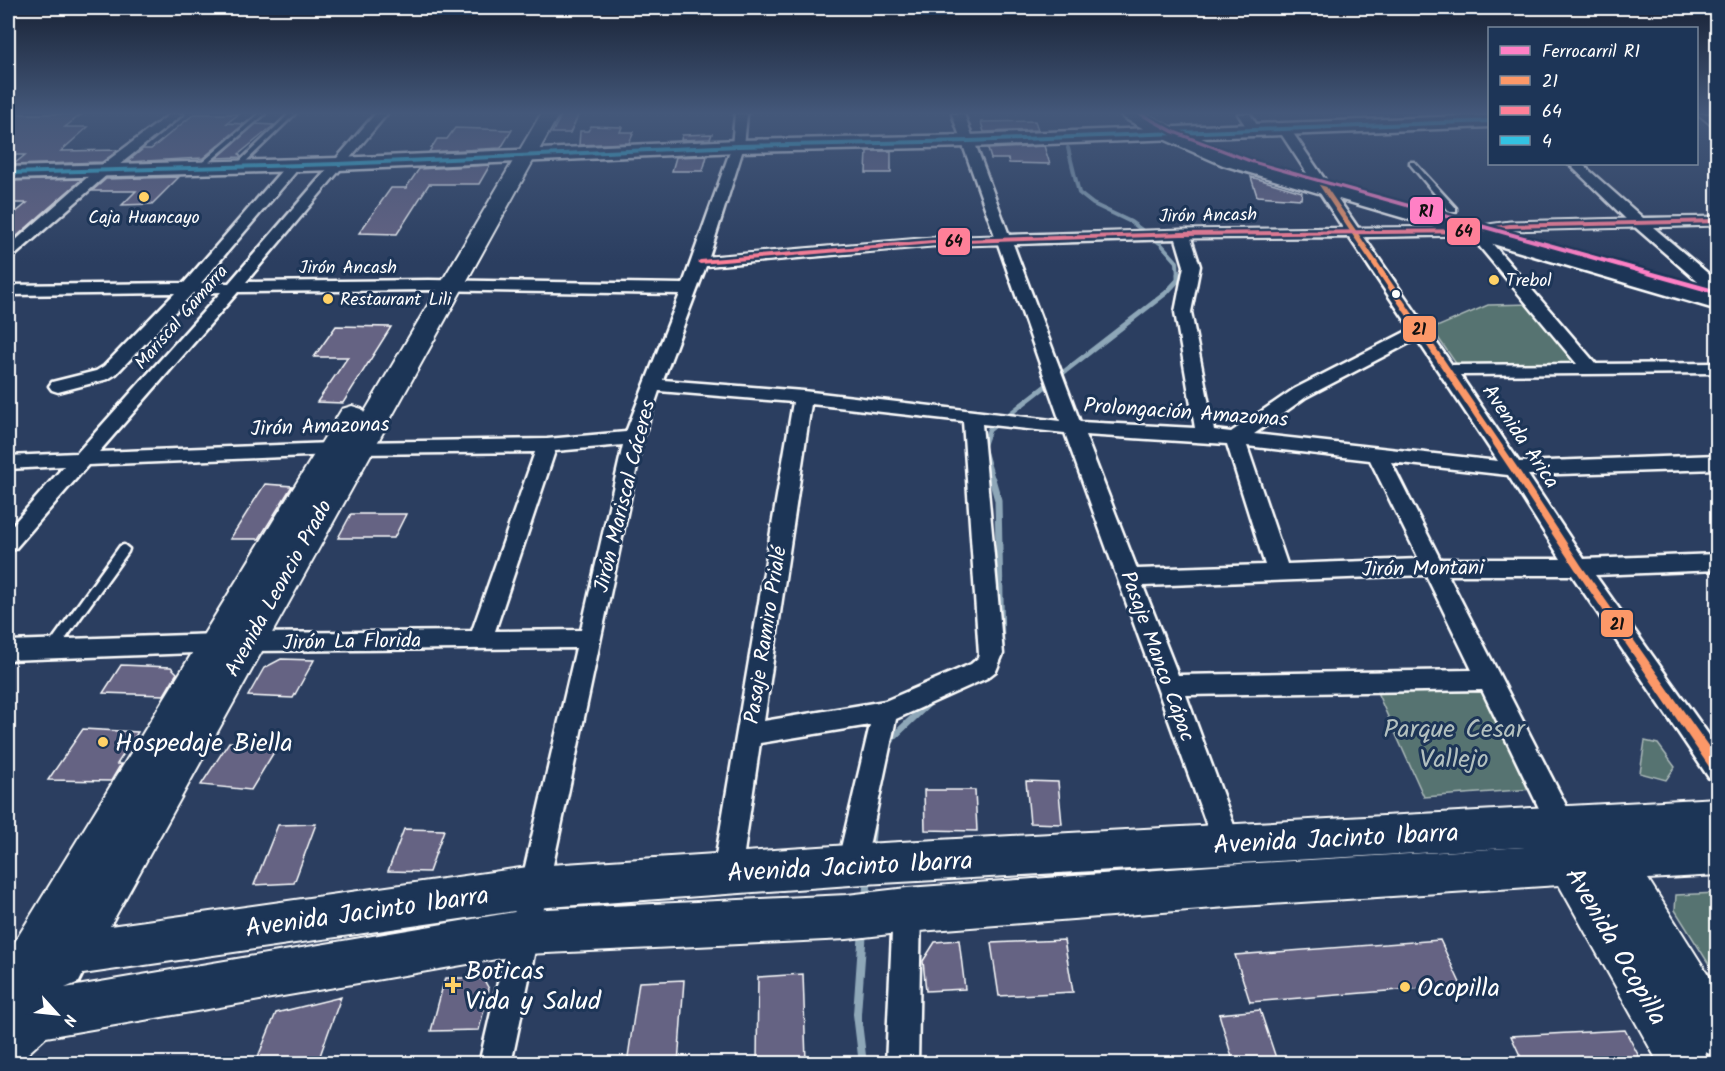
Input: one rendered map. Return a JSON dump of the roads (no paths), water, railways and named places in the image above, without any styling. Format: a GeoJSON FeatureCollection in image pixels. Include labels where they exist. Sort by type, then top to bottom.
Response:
{"type":"FeatureCollection","features":[{"type":"Feature","properties":{"kind":"main road"},"geometry":{"type":"LineString","coordinates":[[8,173],[338,164]]}},
{"type":"Feature","properties":{"kind":"main road"},"geometry":{"type":"LineString","coordinates":[[1244,164],[1453,210],[1712,284]]}},
{"type":"Feature","properties":{"kind":"main road"},"geometry":{"type":"LineString","coordinates":[[1275,164],[1474,231],[1718,302]]}},
{"type":"Feature","properties":{"kind":"street"},"geometry":{"type":"LineString","coordinates":[[8,254],[112,164]]}},
{"type":"Feature","properties":{"kind":"street","name":"Mariscal Gamarra"},"geometry":{"type":"LineString","coordinates":[[8,543],[234,287],[338,164]]}},
{"type":"Feature","properties":{"kind":"street","name":"Avenida Leoncio Prado"},"geometry":{"type":"LineString","coordinates":[[8,1064],[15,1014],[512,164]]}},
{"type":"Feature","properties":{"kind":"street","name":"Jirón Mariscal Cáceres"},"geometry":{"type":"LineString","coordinates":[[495,1064],[634,438],[700,262],[732,164]]}},
{"type":"Feature","properties":{"kind":"street","name":"Pasaje Manco Cápac"},"geometry":{"type":"LineString","coordinates":[[977,164],[1072,428],[1170,685],[1240,885]]}},
{"type":"Feature","properties":{"kind":"street","name":"Avenida Arica"},"geometry":{"type":"LineString","coordinates":[[1308,164],[1514,468],[1578,567],[1718,770]]}},
{"type":"Feature","properties":{"kind":"street"},"geometry":{"type":"LineString","coordinates":[[58,386],[102,375],[110,370],[189,287],[294,165]]}},
{"type":"Feature","properties":{"kind":"street"},"geometry":{"type":"LineString","coordinates":[[1576,165],[1638,222],[1712,284]]}},
{"type":"Feature","properties":{"kind":"street","name":"Jirón Ancash"},"geometry":{"type":"LineString","coordinates":[[700,262],[921,243],[1182,234],[1474,231],[1510,226],[1718,221]]}},
{"type":"Feature","properties":{"kind":"street"},"geometry":{"type":"LineString","coordinates":[[1474,231],[1591,369]]}},
{"type":"Feature","properties":{"kind":"street"},"geometry":{"type":"LineString","coordinates":[[1182,234],[1192,266],[1183,312],[1206,435]]}},
{"type":"Feature","properties":{"kind":"street","name":"Jirón Ancash"},"geometry":{"type":"LineString","coordinates":[[8,290],[440,285],[689,289]]}},
{"type":"Feature","properties":{"kind":"street"},"geometry":{"type":"LineString","coordinates":[[1278,572],[1234,438],[1300,393],[1419,331]]}},
{"type":"Feature","properties":{"kind":"street"},"geometry":{"type":"LineString","coordinates":[[1448,370],[1718,368]]}},
{"type":"Feature","properties":{"kind":"street","name":"Prolongación Amazonas"},"geometry":{"type":"LineString","coordinates":[[652,385],[803,397],[1072,428],[1206,435],[1514,468],[1718,462]]}},
{"type":"Feature","properties":{"kind":"street","name":"Pasaje Ramiro Prialé"},"geometry":{"type":"LineString","coordinates":[[727,873],[803,397]]}},
{"type":"Feature","properties":{"kind":"street"},"geometry":{"type":"LineString","coordinates":[[749,734],[885,712],[979,671],[988,664],[991,654],[974,418]]}},
{"type":"Feature","properties":{"kind":"street","name":"Jirón Amazonas"},"geometry":{"type":"LineString","coordinates":[[8,462],[344,449],[547,445],[634,438]]}},
{"type":"Feature","properties":{"kind":"street"},"geometry":{"type":"LineString","coordinates":[[480,640],[547,445]]}},
{"type":"Feature","properties":{"kind":"street"},"geometry":{"type":"LineString","coordinates":[[1376,452],[1569,835]]}},
{"type":"Feature","properties":{"kind":"street","name":"Jirón Montani"},"geometry":{"type":"LineString","coordinates":[[1129,578],[1432,567],[1578,567],[1718,562]]}},
{"type":"Feature","properties":{"kind":"street","name":"Jirón La Florida"},"geometry":{"type":"LineString","coordinates":[[8,651],[232,644],[589,639]]}},
{"type":"Feature","properties":{"kind":"street","name":"Avenida Leoncio Prado"},"geometry":{"type":"LineString","coordinates":[[70,954],[232,644]]}},
{"type":"Feature","properties":{"kind":"street"},"geometry":{"type":"LineString","coordinates":[[1170,685],[1489,680]]}},
{"type":"Feature","properties":{"kind":"street"},"geometry":{"type":"LineString","coordinates":[[858,865],[885,712]]}},
{"type":"Feature","properties":{"kind":"street","name":"Avenida Jacinto Ibarra"},"geometry":{"type":"LineString","coordinates":[[15,1014],[526,932],[847,917],[1240,885],[1569,835],[1718,817]]}},
{"type":"Feature","properties":{"kind":"street","name":"Avenida Jacinto Ibarra"},"geometry":{"type":"LineString","coordinates":[[70,954],[535,887],[727,873],[1227,844],[1569,835]]}},
{"type":"Feature","properties":{"kind":"street","name":"Avenida Ocopilla"},"geometry":{"type":"LineString","coordinates":[[1569,835],[1614,863],[1718,1034]]}},
{"type":"Feature","properties":{"kind":"street","name":"Avenida Ocopilla"},"geometry":{"type":"LineString","coordinates":[[1569,835],[1686,1064]]}},
{"type":"Feature","properties":{"kind":"street"},"geometry":{"type":"LineString","coordinates":[[1614,863],[1718,855]]}},
{"type":"Feature","properties":{"kind":"street"},"geometry":{"type":"LineString","coordinates":[[902,1064],[904,911]]}},
{"type":"Feature","properties":{"kind":"street"},"geometry":{"type":"LineString","coordinates":[[15,1014],[70,954]]}},
{"type":"Feature","properties":{"kind":"lane"},"geometry":{"type":"LineString","coordinates":[[200,167],[204,164]]}},
{"type":"Feature","properties":{"kind":"lane"},"geometry":{"type":"LineString","coordinates":[[237,167],[240,164]]}},
{"type":"Feature","properties":{"kind":"lane"},"geometry":{"type":"LineString","coordinates":[[1413,164],[1453,210]]}},
{"type":"Feature","properties":{"kind":"lane"},"geometry":{"type":"LineString","coordinates":[[52,649],[124,549]]}},
{"type":"Feature","properties":{"kind":"waterway"},"geometry":{"type":"LineString","coordinates":[[1072,164],[1079,193],[1093,204],[1131,222],[1161,244],[1177,262],[1178,276]]}},
{"type":"Feature","properties":{"kind":"waterway"},"geometry":{"type":"LineString","coordinates":[[993,481],[983,447],[989,430],[1166,293],[1178,280],[1178,276]]}},
{"type":"Feature","properties":{"kind":"waterway"},"geometry":{"type":"LineString","coordinates":[[992,479],[998,500],[1001,645]]}},
{"type":"Feature","properties":{"kind":"waterway"},"geometry":{"type":"LineString","coordinates":[[889,741],[932,700]]}},
{"type":"Feature","properties":{"kind":"waterway"},"geometry":{"type":"LineString","coordinates":[[888,743],[891,740]]}},
{"type":"Feature","properties":{"kind":"waterway"},"geometry":{"type":"LineString","coordinates":[[870,851],[872,829]]}},
{"type":"Feature","properties":{"kind":"waterway"},"geometry":{"type":"LineString","coordinates":[[866,899],[868,876]]}},
{"type":"Feature","properties":{"kind":"waterway"},"geometry":{"type":"LineString","coordinates":[[863,930],[857,1014],[863,1064]]}},
{"type":"Feature","properties":{"kind":"rail line","name":"R1"},"geometry":{"type":"LineString","coordinates":[[1260,164],[1718,293]]}},
{"type":"Feature","properties":{"kind":"place","name":"Caja Huancayo"},"geometry":{"type":"Point","coordinates":[144,197]}},
{"type":"Feature","properties":{"kind":"place","name":"Trebol"},"geometry":{"type":"Point","coordinates":[1494,280]}},
{"type":"Feature","properties":{"kind":"place","name":"Restaurant Lili"},"geometry":{"type":"Point","coordinates":[328,299]}},
{"type":"Feature","properties":{"kind":"place","name":"Hospedaje Biella"},"geometry":{"type":"Point","coordinates":[103,742]}},
{"type":"Feature","properties":{"kind":"place","name":"Boticas Vida y Salud"},"geometry":{"type":"Point","coordinates":[453,985]}},
{"type":"Feature","properties":{"kind":"place","name":"Ocopilla"},"geometry":{"type":"Point","coordinates":[1405,987]}},
{"type":"Feature","properties":{"kind":"park label","name":"Parque Cesar Vallejo"},"geometry":{"type":"Point","coordinates":[1454,743]}}]}
